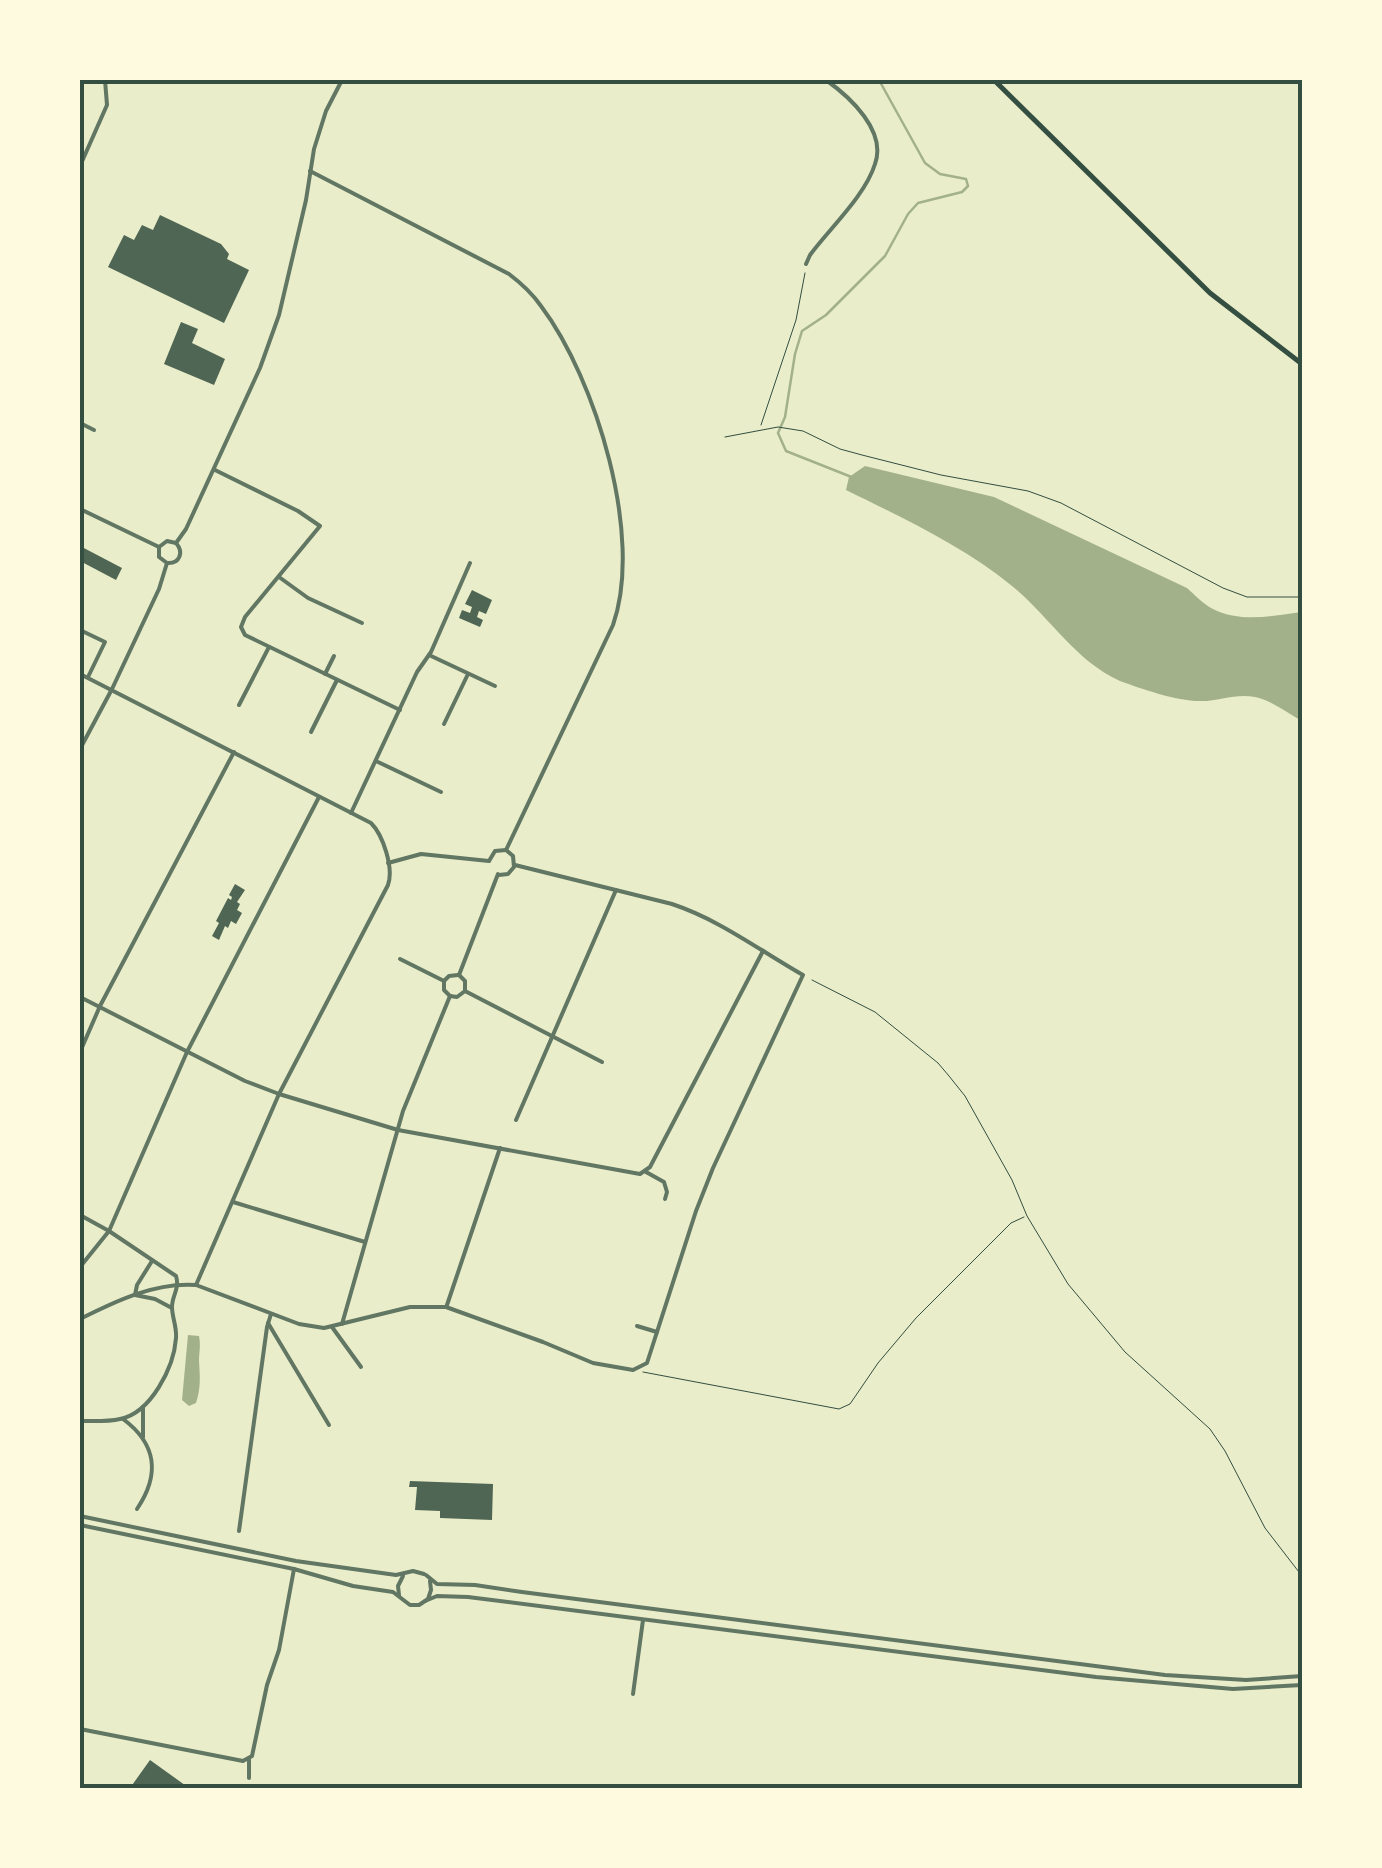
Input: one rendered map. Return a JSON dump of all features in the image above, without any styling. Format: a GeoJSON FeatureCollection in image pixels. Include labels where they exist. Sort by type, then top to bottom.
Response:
{"type":"FeatureCollection","features":[{"type":"Feature","properties":{"kind":"main road"},"geometry":{"type":"LineString","coordinates":[[994,80],[1210,293],[1302,364]]}},
{"type":"Feature","properties":{"kind":"street"},"geometry":{"type":"LineString","coordinates":[[80,166],[107,105],[105,80]]}},
{"type":"Feature","properties":{"kind":"street"},"geometry":{"type":"LineString","coordinates":[[176,543],[215,470],[280,315],[314,150],[326,111],[342,80]]}},
{"type":"Feature","properties":{"kind":"street"},"geometry":{"type":"LineString","coordinates":[[806,264],[864,187],[877,158],[874,134],[861,112],[826,80]]}},
{"type":"Feature","properties":{"kind":"street"},"geometry":{"type":"LineString","coordinates":[[310,171],[508,274],[527,289],[543,308],[578,372],[601,430],[612,471],[624,563],[621,597],[617,614],[506,850]]}},
{"type":"Feature","properties":{"kind":"street"},"geometry":{"type":"LineString","coordinates":[[80,423],[94,430]]}},
{"type":"Feature","properties":{"kind":"street"},"geometry":{"type":"LineString","coordinates":[[215,470],[320,526],[245,616],[241,627],[245,635],[400,710]]}},
{"type":"Feature","properties":{"kind":"street"},"geometry":{"type":"LineString","coordinates":[[80,509],[159,547]]}},
{"type":"Feature","properties":{"kind":"street"},"geometry":{"type":"LineString","coordinates":[[159,547],[167,542],[176,543]]}},
{"type":"Feature","properties":{"kind":"street"},"geometry":{"type":"LineString","coordinates":[[159,547],[159,557],[173,563],[181,551],[176,543]]}},
{"type":"Feature","properties":{"kind":"street"},"geometry":{"type":"LineString","coordinates":[[80,749],[112,689],[167,563]]}},
{"type":"Feature","properties":{"kind":"street"},"geometry":{"type":"LineString","coordinates":[[351,814],[470,563]]}},
{"type":"Feature","properties":{"kind":"street"},"geometry":{"type":"LineString","coordinates":[[278,576],[308,598],[362,623]]}},
{"type":"Feature","properties":{"kind":"street"},"geometry":{"type":"LineString","coordinates":[[80,630],[105,642],[88,677]]}},
{"type":"Feature","properties":{"kind":"street"},"geometry":{"type":"LineString","coordinates":[[239,706],[269,647]]}},
{"type":"Feature","properties":{"kind":"street"},"geometry":{"type":"LineString","coordinates":[[429,655],[496,686]]}},
{"type":"Feature","properties":{"kind":"street"},"geometry":{"type":"LineString","coordinates":[[326,674],[334,656]]}},
{"type":"Feature","properties":{"kind":"street"},"geometry":{"type":"LineString","coordinates":[[80,674],[376,828],[391,878],[279,1094],[196,1285]]}},
{"type":"Feature","properties":{"kind":"street"},"geometry":{"type":"LineString","coordinates":[[444,724],[468,674]]}},
{"type":"Feature","properties":{"kind":"street"},"geometry":{"type":"LineString","coordinates":[[311,732],[337,680]]}},
{"type":"Feature","properties":{"kind":"street"},"geometry":{"type":"LineString","coordinates":[[80,1052],[100,1006],[234,752]]}},
{"type":"Feature","properties":{"kind":"street"},"geometry":{"type":"LineString","coordinates":[[376,761],[441,792]]}},
{"type":"Feature","properties":{"kind":"street"},"geometry":{"type":"LineString","coordinates":[[80,1266],[108,1232],[187,1052],[319,797]]}},
{"type":"Feature","properties":{"kind":"street"},"geometry":{"type":"LineString","coordinates":[[388,863],[421,854],[492,868],[509,873],[515,865],[514,856],[506,850],[495,851],[492,868],[459,975]]}},
{"type":"Feature","properties":{"kind":"street"},"geometry":{"type":"LineString","coordinates":[[80,1319],[136,1295],[179,1284],[196,1285],[299,1324],[332,1327],[410,1307],[446,1307],[593,1363],[632,1370],[647,1363],[713,1168],[802,975],[728,928],[694,912],[515,865]]}},
{"type":"Feature","properties":{"kind":"street"},"geometry":{"type":"LineString","coordinates":[[516,1120],[616,890]]}},
{"type":"Feature","properties":{"kind":"street"},"geometry":{"type":"LineString","coordinates":[[80,998],[279,1094],[398,1130],[640,1174],[646,1172],[762,952]]}},
{"type":"Feature","properties":{"kind":"street"},"geometry":{"type":"LineString","coordinates":[[400,960],[444,981]]}},
{"type":"Feature","properties":{"kind":"street"},"geometry":{"type":"LineString","coordinates":[[459,975],[465,982],[464,991],[450,996],[444,990],[444,981],[448,976],[459,975]]}},
{"type":"Feature","properties":{"kind":"street"},"geometry":{"type":"LineString","coordinates":[[464,991],[602,1062]]}},
{"type":"Feature","properties":{"kind":"street"},"geometry":{"type":"LineString","coordinates":[[342,1324],[398,1130],[450,996]]}},
{"type":"Feature","properties":{"kind":"street"},"geometry":{"type":"LineString","coordinates":[[446,1307],[500,1148]]}},
{"type":"Feature","properties":{"kind":"street"},"geometry":{"type":"LineString","coordinates":[[646,1172],[664,1182],[668,1192],[665,1200]]}},
{"type":"Feature","properties":{"kind":"street"},"geometry":{"type":"LineString","coordinates":[[233,1202],[365,1242]]}},
{"type":"Feature","properties":{"kind":"street"},"geometry":{"type":"LineString","coordinates":[[80,1216],[176,1276],[179,1284],[172,1308],[176,1330],[172,1360],[163,1381],[142,1406],[123,1419],[80,1421]]}},
{"type":"Feature","properties":{"kind":"street"},"geometry":{"type":"LineString","coordinates":[[136,1295],[152,1261]]}},
{"type":"Feature","properties":{"kind":"street"},"geometry":{"type":"LineString","coordinates":[[136,1295],[155,1298],[172,1308]]}},
{"type":"Feature","properties":{"kind":"street"},"geometry":{"type":"LineString","coordinates":[[240,1532],[271,1313]]}},
{"type":"Feature","properties":{"kind":"street"},"geometry":{"type":"LineString","coordinates":[[268,1323],[330,1425]]}},
{"type":"Feature","properties":{"kind":"street"},"geometry":{"type":"LineString","coordinates":[[637,1326],[657,1332]]}},
{"type":"Feature","properties":{"kind":"street"},"geometry":{"type":"LineString","coordinates":[[332,1327],[361,1367]]}},
{"type":"Feature","properties":{"kind":"street"},"geometry":{"type":"LineString","coordinates":[[136,1509],[146,1496],[152,1466],[144,1437],[142,1406]]}},
{"type":"Feature","properties":{"kind":"street"},"geometry":{"type":"LineString","coordinates":[[123,1419],[144,1437]]}},
{"type":"Feature","properties":{"kind":"street"},"geometry":{"type":"LineString","coordinates":[[80,1516],[296,1561],[396,1575],[416,1571],[437,1584],[476,1584],[1165,1675],[1246,1680],[1302,1676]]}},
{"type":"Feature","properties":{"kind":"street"},"geometry":{"type":"LineString","coordinates":[[80,1526],[393,1592],[413,1605],[437,1596],[453,1596],[1189,1686],[1234,1689],[1302,1685]]}},
{"type":"Feature","properties":{"kind":"street"},"geometry":{"type":"LineString","coordinates":[[249,1778],[249,1759],[279,1650],[294,1570]]}},
{"type":"Feature","properties":{"kind":"street"},"geometry":{"type":"LineString","coordinates":[[401,1599],[398,1586],[406,1573]]}},
{"type":"Feature","properties":{"kind":"street"},"geometry":{"type":"LineString","coordinates":[[426,1576],[432,1590],[426,1601]]}},
{"type":"Feature","properties":{"kind":"street"},"geometry":{"type":"LineString","coordinates":[[633,1694],[643,1620]]}},
{"type":"Feature","properties":{"kind":"street"},"geometry":{"type":"LineString","coordinates":[[80,1729],[243,1761],[249,1759]]}},
{"type":"Feature","properties":{"kind":"path"},"geometry":{"type":"LineString","coordinates":[[760,428],[796,320],[806,264]]}},
{"type":"Feature","properties":{"kind":"path"},"geometry":{"type":"LineString","coordinates":[[724,436],[778,426],[803,431],[862,455],[941,475],[1028,490],[1061,502],[1247,597],[1302,597]]}},
{"type":"Feature","properties":{"kind":"path"},"geometry":{"type":"LineString","coordinates":[[802,975],[875,1012],[938,1064],[965,1096],[1012,1180],[1027,1216],[1068,1284],[1122,1348],[1210,1429],[1265,1528],[1302,1576]]}},
{"type":"Feature","properties":{"kind":"path"},"geometry":{"type":"LineString","coordinates":[[632,1370],[839,1410],[850,1404],[916,1318],[1012,1223],[1027,1216]]}},
{"type":"Feature","properties":{"kind":"shaded area"},"geometry":{"type":"Polygon","coordinates":[[[865,466],[994,497],[1187,588],[1206,605],[1224,613],[1257,617],[1302,612],[1302,721],[1255,697],[1183,699],[1139,688],[1104,672],[994,572],[932,534],[846,490],[849,477],[865,466]]]}},
{"type":"Feature","properties":{"kind":"shaded area"},"geometry":{"type":"Polygon","coordinates":[[[188,1335],[199,1336],[200,1343],[199,1392],[196,1403],[189,1406],[182,1400],[188,1335]]]}},
{"type":"Feature","properties":{"kind":"building"},"geometry":{"type":"Polygon","coordinates":[[[160,215],[221,244],[229,254],[227,259],[249,270],[224,323],[108,267],[124,235],[134,240],[142,225],[153,230],[160,215]]]}},
{"type":"Feature","properties":{"kind":"building"},"geometry":{"type":"Polygon","coordinates":[[[181,322],[198,329],[192,343],[225,359],[214,385],[164,364],[181,322]]]}},
{"type":"Feature","properties":{"kind":"building"},"geometry":{"type":"Polygon","coordinates":[[[80,546],[122,568],[116,580],[80,561],[80,546]]]}},
{"type":"Feature","properties":{"kind":"building"},"geometry":{"type":"Polygon","coordinates":[[[472,590],[492,600],[486,614],[479,611],[477,617],[483,620],[480,627],[459,618],[462,610],[470,613],[472,607],[465,604],[472,590]]]}},
{"type":"Feature","properties":{"kind":"building"},"geometry":{"type":"Polygon","coordinates":[[[235,884],[245,890],[237,902],[237,910],[242,913],[236,924],[231,921],[228,928],[225,926],[219,940],[212,936],[219,923],[216,921],[228,898],[231,900],[229,895],[235,884]]]}},
{"type":"Feature","properties":{"kind":"building"},"geometry":{"type":"Polygon","coordinates":[[[410,1481],[493,1484],[492,1520],[440,1518],[440,1511],[415,1510],[417,1487],[409,1487],[410,1481]]]}},
{"type":"Feature","properties":{"kind":"building"},"geometry":{"type":"Polygon","coordinates":[[[150,1760],[189,1788],[130,1788],[150,1760]]]}},
{"type":"Feature","properties":{"kind":"waterway"},"geometry":{"type":"LineString","coordinates":[[854,478],[786,451],[778,433],[785,417],[802,331],[826,315],[885,256],[918,203],[962,192],[968,186],[966,179],[940,174],[925,163],[879,80]]}}]}
